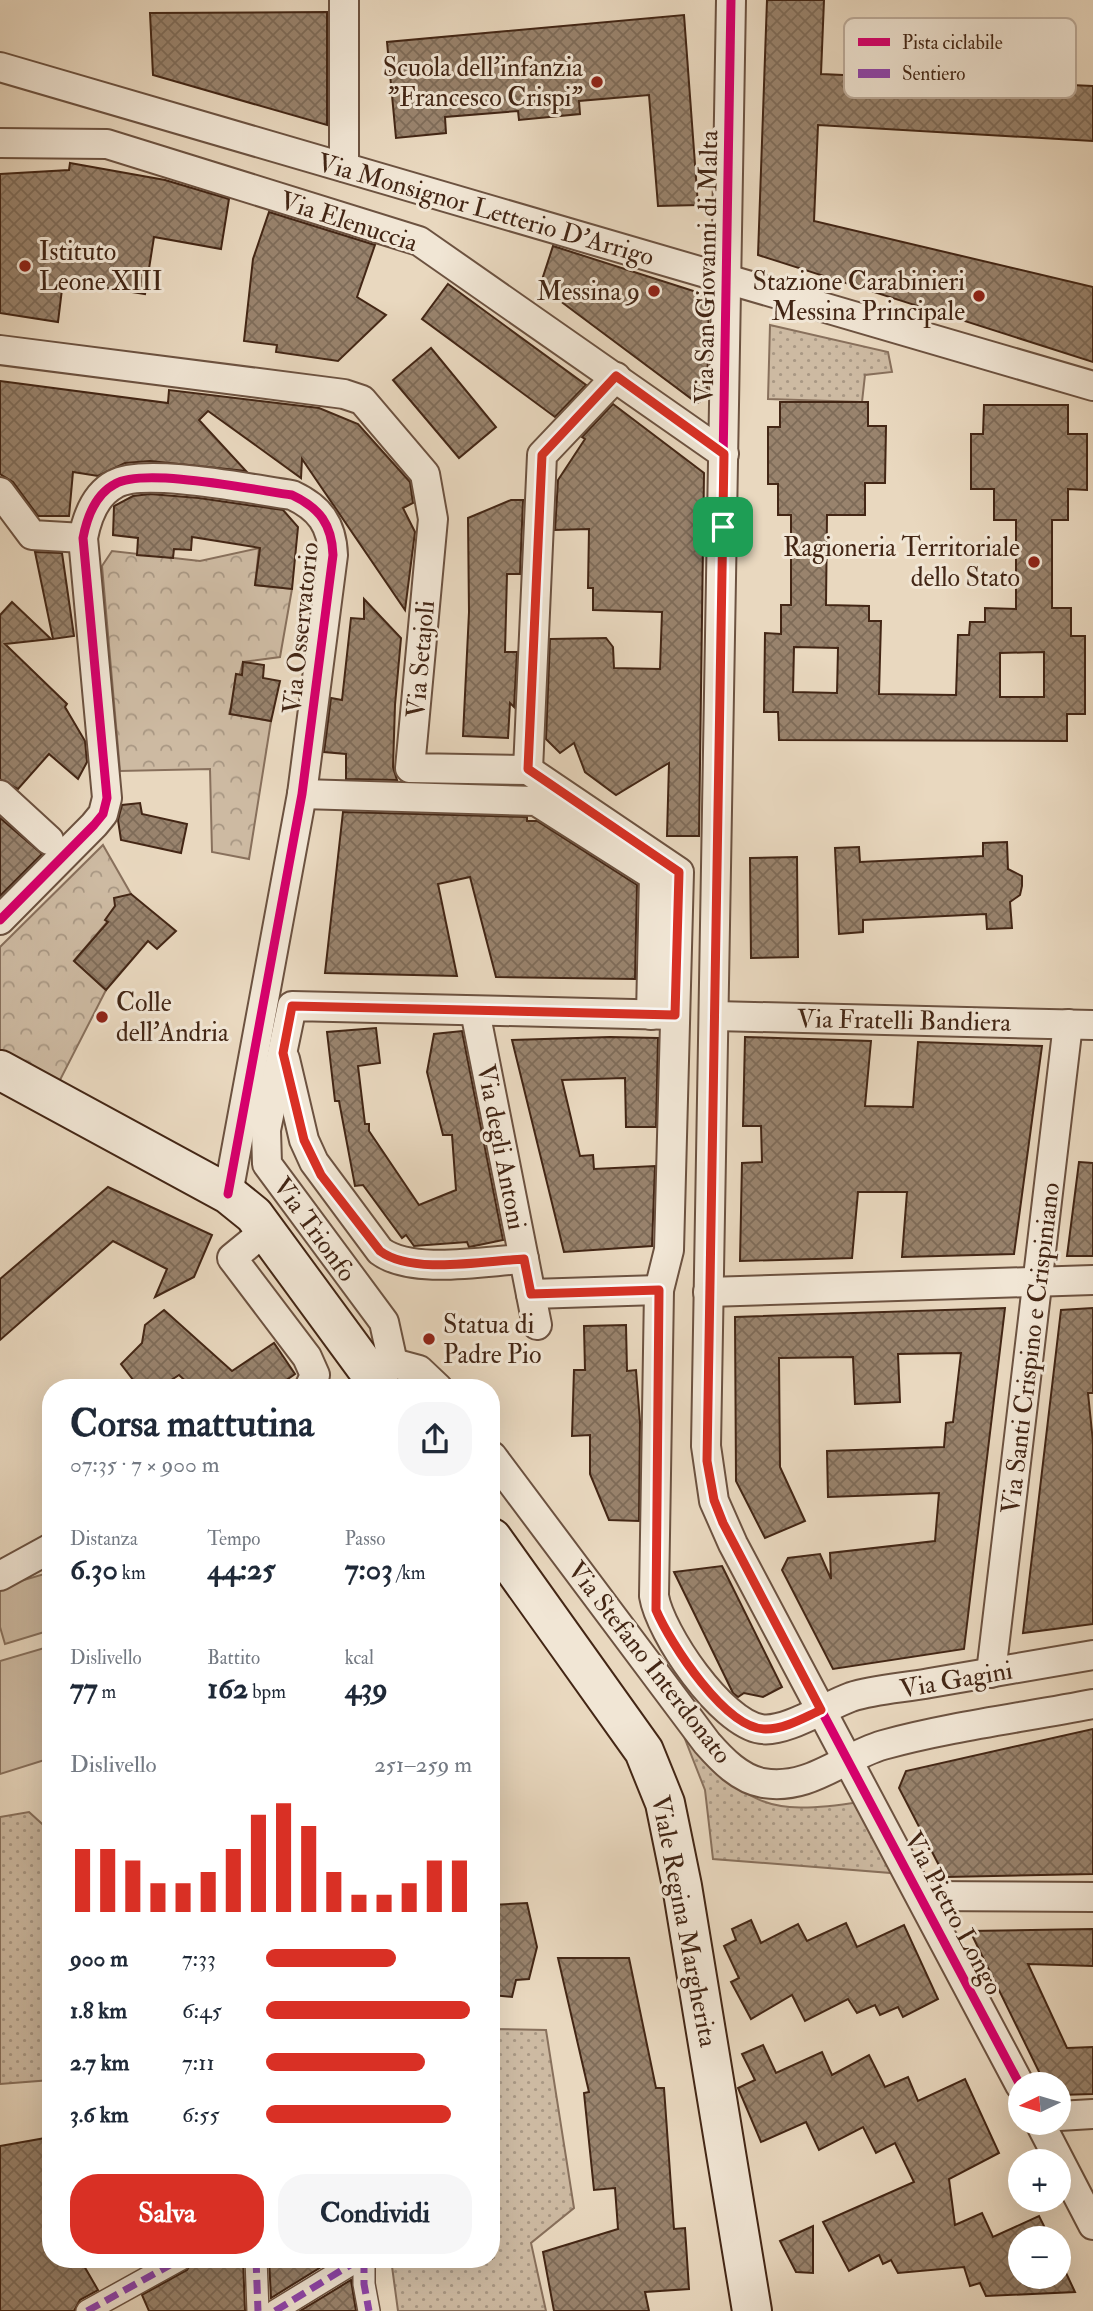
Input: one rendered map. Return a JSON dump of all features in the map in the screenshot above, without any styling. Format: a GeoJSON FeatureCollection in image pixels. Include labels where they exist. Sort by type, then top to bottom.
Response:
{"type":"FeatureCollection","features":[{"type":"Feature","properties":{"kind":"main road"},"geometry":{"type":"LineString","coordinates":[[0,1070],[228,1195],[254,1215],[382,1375]]}},
{"type":"Feature","properties":{"kind":"main road","name":"Viale Regina Margherita"},"geometry":{"type":"LineString","coordinates":[[500,1549],[629,1728],[644,1751],[662,1793],[682,1886],[752,2311]]}},
{"type":"Feature","properties":{"kind":"street"},"geometry":{"type":"LineString","coordinates":[[344,0],[344,167]]}},
{"type":"Feature","properties":{"kind":"street","name":"Via San Giovanni di Malta"},"geometry":{"type":"LineString","coordinates":[[731,0],[706,1446],[714,1500],[733,1544],[849,1761]]}},
{"type":"Feature","properties":{"kind":"street","name":"Via Monsignor Letterio D'Arrigo"},"geometry":{"type":"LineString","coordinates":[[0,67],[1093,386]]}},
{"type":"Feature","properties":{"kind":"street","name":"Via Elenuccia"},"geometry":{"type":"LineString","coordinates":[[0,143],[107,144],[419,240],[724,454]]}},
{"type":"Feature","properties":{"kind":"street","name":"Via Setajoli"},"geometry":{"type":"LineString","coordinates":[[0,350],[344,394],[362,400],[425,474],[431,492],[433,519],[410,768],[528,769]]}},
{"type":"Feature","properties":{"kind":"street"},"geometry":{"type":"LineString","coordinates":[[616,376],[542,455],[528,769],[679,872],[663,1015]]}},
{"type":"Feature","properties":{"kind":"street","name":"Via Osservatorio"},"geometry":{"type":"LineString","coordinates":[[0,920],[94,825],[103,814],[107,798],[83,538],[93,507],[113,484],[147,476],[292,495],[307,502],[320,514],[333,536],[334,555],[302,794],[228,1195]]}},
{"type":"Feature","properties":{"kind":"street"},"geometry":{"type":"LineString","coordinates":[[0,492],[32,535],[83,538]]}},
{"type":"Feature","properties":{"kind":"street"},"geometry":{"type":"LineString","coordinates":[[302,794],[536,800],[654,876],[663,1015]]}},
{"type":"Feature","properties":{"kind":"street"},"geometry":{"type":"LineString","coordinates":[[0,795],[49,839]]}},
{"type":"Feature","properties":{"kind":"street","name":"Via Trionfo"},"geometry":{"type":"LineString","coordinates":[[382,1375],[384,1322],[267,1164],[266,1130],[292,1006],[475,1011]]}},
{"type":"Feature","properties":{"kind":"street"},"geometry":{"type":"LineString","coordinates":[[475,1011],[663,1015]]}},
{"type":"Feature","properties":{"kind":"street","name":"Via degli Antoni"},"geometry":{"type":"LineString","coordinates":[[475,1011],[537,1325]]}},
{"type":"Feature","properties":{"kind":"street","name":"Via Gagini"},"geometry":{"type":"LineString","coordinates":[[663,1015],[669,1250],[659,1290],[656,1610],[669,1635],[723,1707],[746,1724],[766,1730],[853,1696],[1093,1655]]}},
{"type":"Feature","properties":{"kind":"street","name":"Via Fratelli Bandiera"},"geometry":{"type":"LineString","coordinates":[[715,1016],[1080,1024]]}},
{"type":"Feature","properties":{"kind":"street","name":"Via Santi Crispino e Crispiniano"},"geometry":{"type":"LineString","coordinates":[[991,1673],[1037,1282],[1080,1024]]}},
{"type":"Feature","properties":{"kind":"street"},"geometry":{"type":"LineString","coordinates":[[283,1053],[304,1140],[314,1162],[380,1251],[390,1258],[415,1264],[524,1259]]}},
{"type":"Feature","properties":{"kind":"street"},"geometry":{"type":"LineString","coordinates":[[265,1230],[232,1258],[307,1357],[315,1375],[313,1379]]}},
{"type":"Feature","properties":{"kind":"street"},"geometry":{"type":"LineString","coordinates":[[708,1292],[1093,1280]]}},
{"type":"Feature","properties":{"kind":"street"},"geometry":{"type":"LineString","coordinates":[[531,1294],[659,1290]]}},
{"type":"Feature","properties":{"kind":"street"},"geometry":{"type":"LineString","coordinates":[[382,1375],[419,1370],[428,1379]]}},
{"type":"Feature","properties":{"kind":"street","name":"Via Stefano Interdonato"},"geometry":{"type":"LineString","coordinates":[[500,1467],[722,1760],[750,1779],[772,1783],[814,1778],[849,1761]]}},
{"type":"Feature","properties":{"kind":"street"},"geometry":{"type":"LineString","coordinates":[[0,1576],[42,1553]]}},
{"type":"Feature","properties":{"kind":"street","name":"Via Gagini"},"geometry":{"type":"LineString","coordinates":[[849,1761],[881,1746],[1093,1704]]}},
{"type":"Feature","properties":{"kind":"street","name":"Via Pietro Longo"},"geometry":{"type":"LineString","coordinates":[[849,1761],[1013,2072]]}},
{"type":"Feature","properties":{"kind":"street"},"geometry":{"type":"LineString","coordinates":[[921,1896],[1093,1897]]}},
{"type":"Feature","properties":{"kind":"street"},"geometry":{"type":"LineString","coordinates":[[1071,2115],[1093,2114]]}},
{"type":"Feature","properties":{"kind":"street"},"geometry":{"type":"LineString","coordinates":[[1046,2135],[1093,2225]]}},
{"type":"Feature","properties":{"kind":"street"},"geometry":{"type":"LineString","coordinates":[[87,2311],[165,2268]]}},
{"type":"Feature","properties":{"kind":"street"},"geometry":{"type":"LineString","coordinates":[[256,2268],[258,2311]]}},
{"type":"Feature","properties":{"kind":"street"},"geometry":{"type":"LineString","coordinates":[[275,2311],[347,2268]]}},
{"type":"Feature","properties":{"kind":"street"},"geometry":{"type":"LineString","coordinates":[[363,2268],[369,2311]]}},
{"type":"Feature","properties":{"kind":"green space"},"geometry":{"type":"Polygon","coordinates":[[[770,325],[888,352],[892,372],[865,375],[862,402],[768,399],[770,325]]]}},
{"type":"Feature","properties":{"kind":"green space"},"geometry":{"type":"Polygon","coordinates":[[[259,548],[255,585],[292,589],[280,657],[243,662],[229,714],[271,721],[249,859],[212,852],[210,769],[120,771],[102,566],[112,551],[200,561],[259,548]]]}},
{"type":"Feature","properties":{"kind":"green space"},"geometry":{"type":"Polygon","coordinates":[[[103,845],[131,894],[74,961],[106,990],[59,1082],[0,1051],[0,947],[103,845]]]}},
{"type":"Feature","properties":{"kind":"green space"},"geometry":{"type":"Polygon","coordinates":[[[42,1575],[42,1633],[5,1644],[0,1627],[0,1587],[42,1575]]]}},
{"type":"Feature","properties":{"kind":"green space"},"geometry":{"type":"Polygon","coordinates":[[[42,1649],[42,1761],[0,1774],[0,1661],[42,1649]]]}},
{"type":"Feature","properties":{"kind":"green space"},"geometry":{"type":"Polygon","coordinates":[[[683,1734],[725,1776],[760,1800],[778,1806],[800,1808],[860,1802],[904,1874],[713,1859],[705,1790],[683,1734]]]}},
{"type":"Feature","properties":{"kind":"green space"},"geometry":{"type":"Polygon","coordinates":[[[29,1812],[42,1824],[42,2081],[0,2084],[0,1817],[29,1812]]]}},
{"type":"Feature","properties":{"kind":"green space"},"geometry":{"type":"Polygon","coordinates":[[[500,2029],[546,2030],[574,2208],[531,2243],[546,2311],[398,2311],[392,2268],[500,2268],[500,2029]]]}},
{"type":"Feature","properties":{"kind":"building"},"geometry":{"type":"Polygon","coordinates":[[[767,0],[824,0],[821,74],[844,75],[844,98],[1076,98],[1076,85],[1093,86],[1093,141],[818,125],[814,221],[1093,287],[1093,362],[758,255],[767,0]]]}},
{"type":"Feature","properties":{"kind":"building"},"geometry":{"type":"Polygon","coordinates":[[[327,12],[327,125],[153,75],[150,13],[327,12]]]}},
{"type":"Feature","properties":{"kind":"building"},"geometry":{"type":"Polygon","coordinates":[[[684,15],[698,205],[658,206],[649,95],[579,101],[580,114],[519,120],[518,111],[445,117],[446,133],[396,138],[387,42],[684,15]]]}},
{"type":"Feature","properties":{"kind":"building"},"geometry":{"type":"Polygon","coordinates":[[[70,163],[165,180],[229,199],[221,249],[154,237],[145,294],[63,281],[58,322],[0,313],[0,174],[69,170],[70,163]]]}},
{"type":"Feature","properties":{"kind":"building"},"geometry":{"type":"Polygon","coordinates":[[[269,212],[375,245],[357,297],[386,315],[338,361],[276,352],[277,345],[244,341],[253,259],[269,212]]]}},
{"type":"Feature","properties":{"kind":"building"},"geometry":{"type":"Polygon","coordinates":[[[553,246],[709,296],[707,398],[697,403],[540,286],[553,246]]]}},
{"type":"Feature","properties":{"kind":"building"},"geometry":{"type":"Polygon","coordinates":[[[448,284],[586,385],[555,417],[422,319],[448,284]]]}},
{"type":"Feature","properties":{"kind":"building"},"geometry":{"type":"Polygon","coordinates":[[[431,348],[496,427],[459,458],[393,380],[431,348]]]}},
{"type":"Feature","properties":{"kind":"building"},"geometry":{"type":"Polygon","coordinates":[[[0,381],[168,403],[169,390],[319,408],[358,424],[410,482],[413,503],[403,508],[415,532],[405,610],[302,459],[301,478],[208,411],[199,420],[246,471],[150,461],[125,463],[98,476],[73,472],[69,516],[38,516],[13,482],[0,474],[0,381]]]}},
{"type":"Feature","properties":{"kind":"building","name":"Ragioneria Territoriale dello Stato"},"geometry":{"type":"Polygon","coordinates":[[[780,402],[868,402],[868,426],[886,426],[885,483],[865,483],[865,515],[827,515],[826,605],[869,606],[869,621],[881,621],[879,694],[956,695],[958,635],[969,635],[970,622],[985,622],[985,608],[1016,609],[1016,520],[994,520],[994,489],[971,489],[971,434],[983,434],[984,405],[1068,405],[1068,434],[1087,434],[1087,490],[1068,489],[1068,520],[1052,520],[1052,608],[1071,608],[1071,636],[1085,636],[1085,714],[1067,714],[1067,741],[779,740],[778,712],[764,712],[765,633],[781,634],[781,605],[791,605],[791,515],[778,515],[778,484],[768,484],[768,427],[780,427],[780,402]],[[794,647],[793,692],[837,693],[838,648],[794,647]],[[1044,652],[1000,653],[1000,697],[1044,697],[1044,652]]]}},
{"type":"Feature","properties":{"kind":"building"},"geometry":{"type":"Polygon","coordinates":[[[613,404],[704,473],[699,836],[667,836],[669,763],[616,795],[585,772],[574,743],[560,753],[546,739],[550,639],[606,638],[613,647],[614,668],[660,669],[662,612],[593,610],[593,588],[588,588],[589,529],[555,530],[558,480],[585,439],[582,437],[613,404]]]}},
{"type":"Feature","properties":{"kind":"building"},"geometry":{"type":"Polygon","coordinates":[[[150,494],[283,510],[298,527],[292,589],[255,585],[260,548],[192,537],[191,550],[174,549],[173,558],[137,555],[138,538],[113,535],[114,506],[133,496],[150,494]]]}},
{"type":"Feature","properties":{"kind":"building"},"geometry":{"type":"Polygon","coordinates":[[[511,500],[523,500],[520,574],[507,574],[505,652],[517,652],[514,707],[510,703],[508,738],[463,736],[469,612],[468,518],[511,500]]]}},
{"type":"Feature","properties":{"kind":"building"},"geometry":{"type":"Polygon","coordinates":[[[35,552],[62,553],[74,636],[53,639],[35,552]]]}},
{"type":"Feature","properties":{"kind":"building"},"geometry":{"type":"Polygon","coordinates":[[[364,599],[401,638],[393,767],[397,780],[346,779],[346,754],[324,752],[331,698],[342,700],[351,618],[364,619],[364,599]]]}},
{"type":"Feature","properties":{"kind":"building"},"geometry":{"type":"Polygon","coordinates":[[[12,602],[51,639],[5,644],[67,704],[65,707],[85,741],[87,762],[78,779],[49,754],[18,789],[0,779],[0,615],[12,602]]]}},
{"type":"Feature","properties":{"kind":"building"},"geometry":{"type":"Polygon","coordinates":[[[243,662],[264,665],[263,678],[280,681],[271,721],[230,714],[236,674],[242,675],[243,662]]]}},
{"type":"Feature","properties":{"kind":"building"},"geometry":{"type":"Polygon","coordinates":[[[140,803],[142,814],[187,824],[181,853],[121,840],[118,820],[122,805],[140,803]]]}},
{"type":"Feature","properties":{"kind":"building"},"geometry":{"type":"Polygon","coordinates":[[[343,812],[527,817],[527,821],[537,821],[637,885],[635,979],[496,977],[470,877],[438,884],[457,976],[325,973],[343,812]]]}},
{"type":"Feature","properties":{"kind":"building"},"geometry":{"type":"Polygon","coordinates":[[[0,818],[42,854],[0,896],[0,818]]]}},
{"type":"Feature","properties":{"kind":"building"},"geometry":{"type":"Polygon","coordinates":[[[1007,842],[1008,869],[1022,876],[1020,895],[1010,902],[1012,928],[987,929],[986,914],[863,920],[863,932],[839,934],[835,848],[859,847],[860,862],[983,856],[983,843],[1007,842]]]}},
{"type":"Feature","properties":{"kind":"building"},"geometry":{"type":"Polygon","coordinates":[[[797,857],[798,957],[751,958],[750,858],[797,857]]]}},
{"type":"Feature","properties":{"kind":"building"},"geometry":{"type":"Polygon","coordinates":[[[131,894],[176,931],[157,949],[148,941],[106,990],[74,961],[108,922],[105,920],[115,906],[114,898],[131,894]]]}},
{"type":"Feature","properties":{"kind":"building"},"geometry":{"type":"Polygon","coordinates":[[[376,1028],[380,1063],[358,1066],[365,1124],[369,1124],[369,1131],[419,1205],[456,1190],[452,1135],[443,1135],[427,1072],[434,1034],[462,1031],[503,1240],[469,1247],[467,1242],[414,1246],[406,1235],[402,1238],[363,1185],[355,1186],[339,1101],[335,1101],[327,1032],[376,1028]]]}},
{"type":"Feature","properties":{"kind":"building"},"geometry":{"type":"Polygon","coordinates":[[[745,1037],[871,1041],[865,1106],[913,1107],[918,1042],[1042,1046],[1014,1254],[902,1257],[907,1192],[858,1192],[852,1258],[740,1261],[742,1163],[762,1162],[761,1126],[743,1126],[745,1037]]]}},
{"type":"Feature","properties":{"kind":"building"},"geometry":{"type":"Polygon","coordinates":[[[658,1038],[656,1127],[626,1127],[625,1078],[562,1080],[580,1156],[593,1155],[594,1169],[655,1166],[652,1246],[564,1252],[512,1040],[658,1038]]]}},
{"type":"Feature","properties":{"kind":"building"},"geometry":{"type":"Polygon","coordinates":[[[1079,1162],[1093,1163],[1093,1256],[1067,1256],[1079,1162]]]}},
{"type":"Feature","properties":{"kind":"building"},"geometry":{"type":"Polygon","coordinates":[[[108,1187],[212,1235],[194,1277],[155,1297],[167,1269],[113,1241],[0,1340],[0,1279],[108,1187]]]}},
{"type":"Feature","properties":{"kind":"building"},"geometry":{"type":"Polygon","coordinates":[[[1005,1308],[964,1649],[833,1669],[782,1570],[788,1558],[820,1554],[831,1579],[830,1553],[935,1541],[939,1493],[828,1497],[827,1451],[944,1447],[946,1423],[953,1422],[961,1353],[898,1354],[900,1402],[855,1404],[853,1357],[779,1358],[780,1467],[805,1521],[765,1538],[736,1481],[735,1317],[1005,1308]]]}},
{"type":"Feature","properties":{"kind":"building"},"geometry":{"type":"Polygon","coordinates":[[[1093,1308],[1093,1393],[1088,1393],[1093,1442],[1093,1624],[1023,1633],[1061,1310],[1093,1308]]]}},
{"type":"Feature","properties":{"kind":"building"},"geometry":{"type":"Polygon","coordinates":[[[164,1310],[232,1371],[274,1343],[295,1374],[288,1379],[183,1379],[179,1375],[173,1379],[132,1379],[121,1364],[142,1343],[145,1325],[164,1310]]]}},
{"type":"Feature","properties":{"kind":"building"},"geometry":{"type":"Polygon","coordinates":[[[626,1325],[627,1371],[636,1370],[640,1422],[639,1521],[609,1520],[590,1474],[590,1435],[572,1436],[574,1370],[585,1370],[584,1326],[626,1325]]]}},
{"type":"Feature","properties":{"kind":"building"},"geometry":{"type":"Polygon","coordinates":[[[722,1566],[782,1687],[763,1697],[744,1693],[738,1697],[733,1693],[674,1572],[722,1566]]]}},
{"type":"Feature","properties":{"kind":"building"},"geometry":{"type":"Polygon","coordinates":[[[1093,1729],[1093,1874],[945,1877],[899,1788],[906,1771],[1093,1729]]]}},
{"type":"Feature","properties":{"kind":"building"},"geometry":{"type":"Polygon","coordinates":[[[527,1903],[537,1947],[529,1979],[516,1980],[512,1997],[500,1996],[500,1905],[527,1903]]]}},
{"type":"Feature","properties":{"kind":"building"},"geometry":{"type":"Polygon","coordinates":[[[751,1920],[761,1943],[798,1924],[807,1941],[846,1923],[857,1947],[904,1925],[938,1999],[903,2017],[898,2007],[880,2015],[875,2005],[857,2013],[848,1999],[805,2021],[792,1995],[751,2019],[731,1982],[739,1978],[724,1946],[736,1940],[732,1929],[751,1920]]]}},
{"type":"Feature","properties":{"kind":"building"},"geometry":{"type":"Polygon","coordinates":[[[1093,1929],[1093,1966],[1028,1964],[1067,2048],[1093,2047],[1093,2094],[1071,2095],[1071,2072],[1039,2072],[970,1931],[1093,1929]]]}},
{"type":"Feature","properties":{"kind":"building"},"geometry":{"type":"Polygon","coordinates":[[[558,1958],[629,1958],[656,2088],[664,2088],[674,2229],[685,2228],[689,2289],[645,2292],[649,2311],[554,2311],[543,2252],[618,2229],[615,2188],[594,2190],[584,2093],[589,2092],[558,1958]]]}},
{"type":"Feature","properties":{"kind":"building"},"geometry":{"type":"Polygon","coordinates":[[[763,2045],[776,2073],[822,2052],[832,2075],[869,2055],[885,2087],[908,2077],[918,2101],[965,2079],[999,2153],[949,2179],[955,2225],[982,2213],[993,2237],[1008,2230],[1008,2289],[1071,2289],[1071,2284],[1075,2292],[986,2296],[980,2283],[970,2286],[964,2267],[898,2273],[891,2260],[883,2264],[879,2255],[849,2271],[823,2222],[914,2182],[895,2143],[876,2153],[863,2127],[819,2150],[806,2122],[761,2142],[738,2088],[755,2080],[742,2054],[763,2045]]]}},
{"type":"Feature","properties":{"kind":"building"},"geometry":{"type":"Polygon","coordinates":[[[42,2139],[42,2268],[85,2268],[98,2290],[80,2300],[74,2311],[0,2311],[0,2146],[42,2139]]]}},
{"type":"Feature","properties":{"kind":"building"},"geometry":{"type":"Polygon","coordinates":[[[1039,2216],[1044,2226],[1017,2226],[1039,2216]]]}},
{"type":"Feature","properties":{"kind":"building"},"geometry":{"type":"Polygon","coordinates":[[[813,2226],[813,2273],[796,2272],[780,2241],[813,2226]]]}},
{"type":"Feature","properties":{"kind":"building"},"geometry":{"type":"Polygon","coordinates":[[[243,2268],[245,2311],[149,2311],[142,2295],[187,2270],[243,2268]]]}},
{"type":"Feature","properties":{"kind":"building"},"geometry":{"type":"Polygon","coordinates":[[[269,2268],[319,2268],[271,2298],[269,2268]]]}},
{"type":"Feature","properties":{"kind":"building"},"geometry":{"type":"Polygon","coordinates":[[[351,2280],[356,2311],[300,2311],[351,2280]]]}},
{"type":"Feature","properties":{"kind":"marked path"},"geometry":{"type":"LineString","coordinates":[[87,2311],[165,2268]]}},
{"type":"Feature","properties":{"kind":"marked path"},"geometry":{"type":"LineString","coordinates":[[256,2268],[258,2311]]}},
{"type":"Feature","properties":{"kind":"marked path"},"geometry":{"type":"LineString","coordinates":[[275,2311],[345,2268]]}},
{"type":"Feature","properties":{"kind":"marked path"},"geometry":{"type":"LineString","coordinates":[[364,2268],[369,2311]]}},
{"type":"Feature","properties":{"kind":"cycle path"},"geometry":{"type":"LineString","coordinates":[[731,0],[706,1446],[714,1501],[733,1544],[1013,2072]]}},
{"type":"Feature","properties":{"kind":"cycle path"},"geometry":{"type":"LineString","coordinates":[[0,920],[94,825],[103,814],[107,798],[83,538],[90,514],[98,500],[115,484],[129,479],[150,478],[201,481],[292,495],[302,500],[317,512],[327,526],[333,555],[302,794],[228,1194]]}},
{"type":"Feature","properties":{"kind":"place","name":"Scuola dell'infanzia \"Francesco Crispi\""},"geometry":{"type":"Point","coordinates":[597,82]}},
{"type":"Feature","properties":{"kind":"place","name":"Istituto Leone XIII"},"geometry":{"type":"Point","coordinates":[25,266]}},
{"type":"Feature","properties":{"kind":"place","name":"Messina 9"},"geometry":{"type":"Point","coordinates":[654,291]}},
{"type":"Feature","properties":{"kind":"place","name":"Stazione Carabinieri Messina Principale"},"geometry":{"type":"Point","coordinates":[979,296]}},
{"type":"Feature","properties":{"kind":"place","name":"Ragioneria Territoriale dello Stato"},"geometry":{"type":"Point","coordinates":[1034,562]}},
{"type":"Feature","properties":{"kind":"place","name":"Colle dell'Andria"},"geometry":{"type":"Point","coordinates":[102,1017]}},
{"type":"Feature","properties":{"kind":"place","name":"Statua di Padre Pio"},"geometry":{"type":"Point","coordinates":[429,1339]}},
{"type":"Feature","properties":{"kind":"route"},"geometry":{"type":"LineString","coordinates":[[616,376],[724,454],[723,527],[707,1461],[714,1500],[723,1523],[821,1710],[784,1726],[766,1730],[746,1724],[723,1707],[669,1635],[656,1610],[654,1596],[659,1290],[531,1294],[524,1259],[415,1264],[390,1258],[380,1251],[321,1175],[314,1162],[304,1140],[283,1053],[292,1006],[675,1015],[679,872],[528,769],[542,455],[616,376]]}}]}
